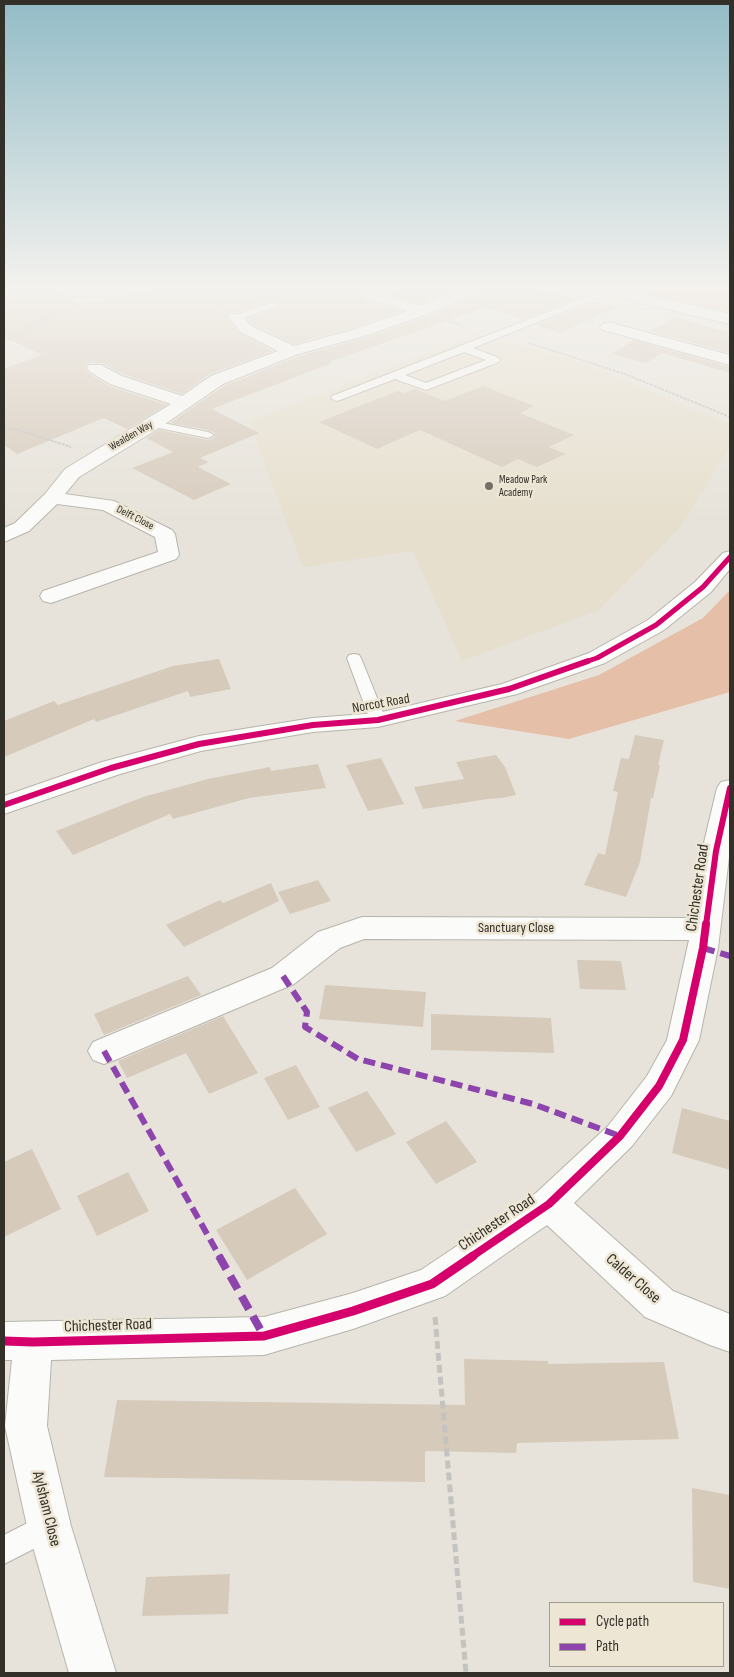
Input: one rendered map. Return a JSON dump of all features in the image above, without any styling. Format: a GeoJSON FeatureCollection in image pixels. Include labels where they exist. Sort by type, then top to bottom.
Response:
{"type":"FeatureCollection","features":[{"type":"Feature","properties":{"kind":"street"},"geometry":{"type":"LineString","coordinates":[[99,368],[116,380],[184,402]]}},
{"type":"Feature","properties":{"kind":"street","name":"Wealden Way"},"geometry":{"type":"LineString","coordinates":[[4,536],[22,527],[52,498],[72,473],[153,424],[216,380],[247,368]]}},
{"type":"Feature","properties":{"kind":"street","name":"Delft Close"},"geometry":{"type":"LineString","coordinates":[[51,596],[178,558],[165,534],[119,510],[107,505],[52,498]]}},
{"type":"Feature","properties":{"kind":"street","name":"Norcot Road"},"geometry":{"type":"LineString","coordinates":[[4,805],[111,768],[198,744],[313,725],[378,720],[509,689],[597,658],[656,625],[702,587],[730,558]]}},
{"type":"Feature","properties":{"kind":"street","name":"Chichester Road"},"geometry":{"type":"LineString","coordinates":[[18,1342],[264,1336],[353,1312],[432,1284],[549,1204],[620,1136],[659,1086],[683,1040],[703,948],[705,929],[723,853],[730,788]]}},
{"type":"Feature","properties":{"kind":"street","name":"Sanctuary Close"},"geometry":{"type":"LineString","coordinates":[[104,1051],[283,976],[329,940],[362,928],[705,929]]}},
{"type":"Feature","properties":{"kind":"street","name":"Calder Close"},"geometry":{"type":"LineString","coordinates":[[549,1204],[659,1304],[730,1333]]}},
{"type":"Feature","properties":{"kind":"street","name":"Aylsham Close"},"geometry":{"type":"LineString","coordinates":[[18,1342],[26,1426],[49,1526],[92,1673]]}},
{"type":"Feature","properties":{"kind":"lane"},"geometry":{"type":"LineString","coordinates":[[336,398],[413,368]]}},
{"type":"Feature","properties":{"kind":"lane"},"geometry":{"type":"LineString","coordinates":[[396,375],[426,387],[474,368]]}},
{"type":"Feature","properties":{"kind":"lane"},"geometry":{"type":"LineString","coordinates":[[153,424],[208,435]]}},
{"type":"Feature","properties":{"kind":"lane"},"geometry":{"type":"LineString","coordinates":[[354,658],[378,720]]}},
{"type":"Feature","properties":{"kind":"lane"},"geometry":{"type":"LineString","coordinates":[[4,1550],[49,1526]]}},
{"type":"Feature","properties":{"kind":"path"},"geometry":{"type":"LineString","coordinates":[[607,368],[730,416]]}},
{"type":"Feature","properties":{"kind":"path"},"geometry":{"type":"LineString","coordinates":[[4,429],[18,430],[98,456]]}},
{"type":"Feature","properties":{"kind":"path"},"geometry":{"type":"LineString","coordinates":[[432,1284],[466,1673]]}},
{"type":"Feature","properties":{"kind":"shaded area","name":"Meadow Park Academy"},"geometry":{"type":"Polygon","coordinates":[[[388,368],[596,368],[730,424],[730,447],[681,526],[599,610],[462,661],[413,551],[303,567],[249,421],[388,368]]]}},
{"type":"Feature","properties":{"kind":"shaded area"},"geometry":{"type":"Polygon","coordinates":[[[730,590],[730,692],[569,739],[455,721],[599,675],[703,618],[730,590]]]}},
{"type":"Feature","properties":{"kind":"building"},"geometry":{"type":"Polygon","coordinates":[[[86,368],[87,372],[109,386],[167,405],[127,429],[104,418],[17,454],[4,445],[4,369],[86,368]]]}},
{"type":"Feature","properties":{"kind":"building"},"geometry":{"type":"Polygon","coordinates":[[[112,368],[226,368],[210,374],[182,394],[123,374],[112,368]]]}},
{"type":"Feature","properties":{"kind":"building"},"geometry":{"type":"Polygon","coordinates":[[[268,368],[318,368],[212,409],[259,433],[200,458],[209,462],[198,467],[231,484],[194,500],[132,468],[173,452],[146,438],[159,430],[208,440],[215,437],[215,433],[208,430],[170,423],[224,386],[268,368]]]}},
{"type":"Feature","properties":{"kind":"building"},"geometry":{"type":"Polygon","coordinates":[[[714,368],[730,368],[730,373],[714,368]]]}},
{"type":"Feature","properties":{"kind":"building"},"geometry":{"type":"Polygon","coordinates":[[[483,386],[534,406],[520,413],[574,435],[549,447],[566,454],[537,467],[518,459],[502,467],[420,430],[377,449],[319,422],[398,391],[404,393],[415,389],[445,401],[483,386]]]}},
{"type":"Feature","properties":{"kind":"building"},"geometry":{"type":"Polygon","coordinates":[[[219,659],[231,689],[190,697],[188,691],[96,722],[94,719],[4,757],[4,721],[54,701],[58,705],[173,666],[219,659]]]}},
{"type":"Feature","properties":{"kind":"building"},"geometry":{"type":"Polygon","coordinates":[[[635,735],[664,740],[653,798],[651,798],[640,862],[626,897],[584,885],[598,853],[605,855],[618,792],[613,791],[621,758],[629,759],[635,735]]]}},
{"type":"Feature","properties":{"kind":"building"},"geometry":{"type":"Polygon","coordinates":[[[496,755],[505,767],[516,795],[423,809],[414,787],[464,779],[456,762],[496,755]]]}},
{"type":"Feature","properties":{"kind":"building"},"geometry":{"type":"Polygon","coordinates":[[[381,758],[404,804],[368,811],[346,765],[381,758]]]}},
{"type":"Feature","properties":{"kind":"building"},"geometry":{"type":"Polygon","coordinates":[[[318,764],[326,788],[249,798],[173,819],[170,814],[73,855],[56,831],[143,797],[208,779],[270,767],[271,771],[318,764]]]}},
{"type":"Feature","properties":{"kind":"building"},"geometry":{"type":"Polygon","coordinates":[[[318,880],[331,901],[290,914],[278,892],[318,880]]]}},
{"type":"Feature","properties":{"kind":"building"},"geometry":{"type":"Polygon","coordinates":[[[271,883],[279,901],[184,947],[166,925],[220,900],[223,903],[271,883]]]}},
{"type":"Feature","properties":{"kind":"building"},"geometry":{"type":"Polygon","coordinates":[[[577,960],[621,961],[626,990],[580,989],[577,960]]]}},
{"type":"Feature","properties":{"kind":"building"},"geometry":{"type":"Polygon","coordinates":[[[188,976],[201,995],[104,1035],[94,1014],[188,976]]]}},
{"type":"Feature","properties":{"kind":"building"},"geometry":{"type":"Polygon","coordinates":[[[325,985],[426,992],[423,1027],[319,1019],[325,985]]]}},
{"type":"Feature","properties":{"kind":"building"},"geometry":{"type":"Polygon","coordinates":[[[431,1014],[551,1018],[554,1053],[431,1050],[431,1014]]]}},
{"type":"Feature","properties":{"kind":"building"},"geometry":{"type":"Polygon","coordinates":[[[223,1016],[258,1073],[209,1094],[186,1053],[127,1078],[118,1061],[223,1016]]]}},
{"type":"Feature","properties":{"kind":"building"},"geometry":{"type":"Polygon","coordinates":[[[296,1065],[320,1107],[288,1120],[264,1078],[296,1065]]]}},
{"type":"Feature","properties":{"kind":"building"},"geometry":{"type":"Polygon","coordinates":[[[367,1091],[396,1134],[356,1152],[328,1108],[367,1091]]]}},
{"type":"Feature","properties":{"kind":"building"},"geometry":{"type":"Polygon","coordinates":[[[682,1108],[730,1121],[730,1170],[672,1153],[682,1108]]]}},
{"type":"Feature","properties":{"kind":"building"},"geometry":{"type":"Polygon","coordinates":[[[446,1121],[477,1162],[436,1184],[406,1142],[446,1121]]]}},
{"type":"Feature","properties":{"kind":"building"},"geometry":{"type":"Polygon","coordinates":[[[32,1149],[61,1209],[4,1237],[4,1162],[32,1149]]]}},
{"type":"Feature","properties":{"kind":"building"},"geometry":{"type":"Polygon","coordinates":[[[128,1172],[149,1211],[97,1236],[77,1196],[128,1172]]]}},
{"type":"Feature","properties":{"kind":"building"},"geometry":{"type":"Polygon","coordinates":[[[295,1188],[327,1234],[247,1280],[216,1230],[295,1188]]]}},
{"type":"Feature","properties":{"kind":"building"},"geometry":{"type":"Polygon","coordinates":[[[464,1359],[548,1361],[548,1364],[664,1362],[679,1439],[517,1443],[516,1453],[425,1451],[425,1482],[104,1477],[117,1400],[465,1405],[464,1359]]]}},
{"type":"Feature","properties":{"kind":"building"},"geometry":{"type":"Polygon","coordinates":[[[692,1488],[730,1495],[730,1589],[693,1582],[692,1488]]]}},
{"type":"Feature","properties":{"kind":"building"},"geometry":{"type":"Polygon","coordinates":[[[230,1574],[228,1614],[142,1616],[146,1577],[230,1574]]]}},
{"type":"Feature","properties":{"kind":"marked path"},"geometry":{"type":"LineString","coordinates":[[703,948],[730,956]]}},
{"type":"Feature","properties":{"kind":"marked path"},"geometry":{"type":"LineString","coordinates":[[283,976],[307,1012],[305,1027],[358,1059],[533,1104],[620,1136]]}},
{"type":"Feature","properties":{"kind":"marked path"},"geometry":{"type":"LineString","coordinates":[[104,1051],[264,1336]]}},
{"type":"Feature","properties":{"kind":"cycle path"},"geometry":{"type":"LineString","coordinates":[[4,805],[111,768],[199,744],[313,725],[378,720],[509,689],[597,658],[656,625],[703,587],[730,557]]}},
{"type":"Feature","properties":{"kind":"cycle path"},"geometry":{"type":"LineString","coordinates":[[4,1341],[33,1342],[264,1336],[353,1311],[432,1284],[549,1204],[620,1136],[659,1086],[683,1040],[703,948],[716,851],[730,788]]}},
{"type":"Feature","properties":{"kind":"place","name":"Meadow Park Academy"},"geometry":{"type":"Point","coordinates":[489,486]}}]}
